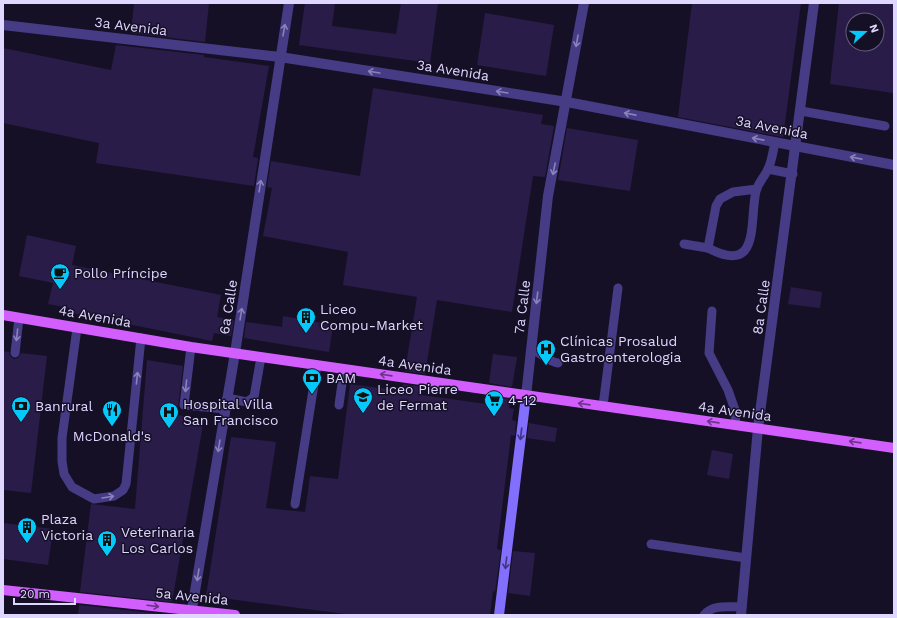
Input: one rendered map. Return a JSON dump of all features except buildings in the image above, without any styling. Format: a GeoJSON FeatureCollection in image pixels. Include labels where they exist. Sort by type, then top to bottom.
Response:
{"type":"FeatureCollection","features":[{"type":"Feature","properties":{"kind":"main road","name":"4a Avenida"},"geometry":{"type":"LineString","coordinates":[[3,315],[191,347],[894,448]]}},
{"type":"Feature","properties":{"kind":"main road","name":"7a Calle"},"geometry":{"type":"LineString","coordinates":[[499,615],[526,396]]}},
{"type":"Feature","properties":{"kind":"main road","name":"5a Avenida"},"geometry":{"type":"LineString","coordinates":[[3,590],[192,613],[235,615]]}},
{"type":"Feature","properties":{"kind":"street","name":"6a Calle"},"geometry":{"type":"LineString","coordinates":[[192,613],[235,353],[289,3]]}},
{"type":"Feature","properties":{"kind":"street","name":"7a Calle"},"geometry":{"type":"LineString","coordinates":[[526,396],[548,196],[567,102],[584,3]]}},
{"type":"Feature","properties":{"kind":"street","name":"8a Calle"},"geometry":{"type":"LineString","coordinates":[[741,611],[758,428],[793,174],[814,3]]}},
{"type":"Feature","properties":{"kind":"street","name":"3a Avenida"},"geometry":{"type":"LineString","coordinates":[[3,25],[280,57],[567,102],[894,165]]}},
{"type":"Feature","properties":{"kind":"lane"},"geometry":{"type":"LineString","coordinates":[[801,111],[885,126]]}},
{"type":"Feature","properties":{"kind":"lane"},"geometry":{"type":"LineString","coordinates":[[684,244],[708,248],[726,255],[743,253],[749,245],[757,189],[768,169],[775,142]]}},
{"type":"Feature","properties":{"kind":"lane"},"geometry":{"type":"LineString","coordinates":[[768,169],[793,174]]}},
{"type":"Feature","properties":{"kind":"lane"},"geometry":{"type":"LineString","coordinates":[[708,248],[716,206],[720,199],[733,192],[757,189]]}},
{"type":"Feature","properties":{"kind":"lane"},"geometry":{"type":"LineString","coordinates":[[603,406],[618,288]]}},
{"type":"Feature","properties":{"kind":"lane"},"geometry":{"type":"LineString","coordinates":[[712,311],[709,353],[728,390],[735,410],[736,425]]}},
{"type":"Feature","properties":{"kind":"lane"},"geometry":{"type":"LineString","coordinates":[[15,353],[19,318]]}},
{"type":"Feature","properties":{"kind":"lane"},"geometry":{"type":"LineString","coordinates":[[77,328],[62,438],[63,468],[72,487],[94,498],[114,496],[123,490],[126,484],[142,338]]}},
{"type":"Feature","properties":{"kind":"lane"},"geometry":{"type":"LineString","coordinates":[[191,347],[184,405],[225,409]]}},
{"type":"Feature","properties":{"kind":"lane"},"geometry":{"type":"LineString","coordinates":[[531,349],[540,353],[548,360],[558,364]]}},
{"type":"Feature","properties":{"kind":"lane"},"geometry":{"type":"LineString","coordinates":[[227,398],[248,402],[254,397],[261,357]]}},
{"type":"Feature","properties":{"kind":"lane"},"geometry":{"type":"LineString","coordinates":[[295,504],[317,365]]}},
{"type":"Feature","properties":{"kind":"lane"},"geometry":{"type":"LineString","coordinates":[[339,405],[344,369]]}},
{"type":"Feature","properties":{"kind":"lane"},"geometry":{"type":"LineString","coordinates":[[651,544],[746,558]]}},
{"type":"Feature","properties":{"kind":"lane"},"geometry":{"type":"LineString","coordinates":[[704,615],[709,609],[741,611]]}},
{"type":"Feature","properties":{"kind":"place","name":"Pollo Príncipe"},"geometry":{"type":"Point","coordinates":[60,290]}},
{"type":"Feature","properties":{"kind":"place","name":"Liceo Compu-Market"},"geometry":{"type":"Point","coordinates":[306,334]}},
{"type":"Feature","properties":{"kind":"place","name":"Clínicas Prosalud Gastroenterologia"},"geometry":{"type":"Point","coordinates":[546,366]}},
{"type":"Feature","properties":{"kind":"place","name":"BAM"},"geometry":{"type":"Point","coordinates":[312,395]}},
{"type":"Feature","properties":{"kind":"place","name":"Liceo Pierre de Fermat"},"geometry":{"type":"Point","coordinates":[363,414]}},
{"type":"Feature","properties":{"kind":"place","name":"4-12"},"geometry":{"type":"Point","coordinates":[494,417]}},
{"type":"Feature","properties":{"kind":"place","name":"Banrural"},"geometry":{"type":"Point","coordinates":[21,423]}},
{"type":"Feature","properties":{"kind":"place","name":"McDonald's"},"geometry":{"type":"Point","coordinates":[112,427]}},
{"type":"Feature","properties":{"kind":"place","name":"Hospital Villa San Francisco"},"geometry":{"type":"Point","coordinates":[169,429]}},
{"type":"Feature","properties":{"kind":"place","name":"Plaza Victoria"},"geometry":{"type":"Point","coordinates":[27,544]}},
{"type":"Feature","properties":{"kind":"place","name":"Veterinaria Los Carlos"},"geometry":{"type":"Point","coordinates":[107,557]}}]}
